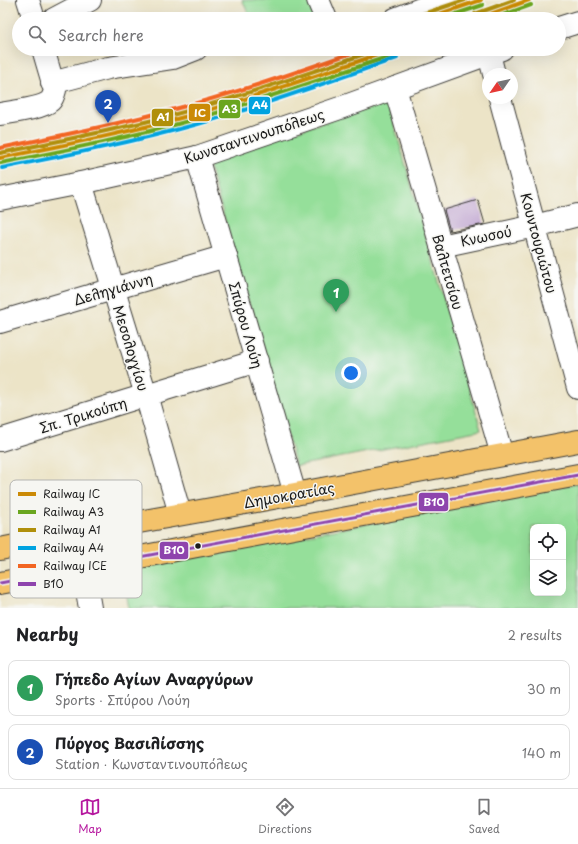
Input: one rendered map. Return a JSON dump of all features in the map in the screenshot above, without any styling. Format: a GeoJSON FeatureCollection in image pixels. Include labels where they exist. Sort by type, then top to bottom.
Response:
{"type":"FeatureCollection","features":[{"type":"Feature","properties":{"kind":"main road","name":"Δημοκρατίας"},"geometry":{"type":"LineString","coordinates":[[142,521],[578,441]]}},
{"type":"Feature","properties":{"kind":"main road"},"geometry":{"type":"LineString","coordinates":[[142,556],[578,475]]}},
{"type":"Feature","properties":{"kind":"main road","name":"Δημοκρατίας"},"geometry":{"type":"LineString","coordinates":[[0,549],[10,547]]}},
{"type":"Feature","properties":{"kind":"main road"},"geometry":{"type":"LineString","coordinates":[[0,583],[10,581]]}},
{"type":"Feature","properties":{"kind":"street"},"geometry":{"type":"LineString","coordinates":[[28,0],[32,12]]}},
{"type":"Feature","properties":{"kind":"street"},"geometry":{"type":"LineString","coordinates":[[67,12],[90,0]]}},
{"type":"Feature","properties":{"kind":"street"},"geometry":{"type":"LineString","coordinates":[[318,0],[323,12]]}},
{"type":"Feature","properties":{"kind":"street"},"geometry":{"type":"LineString","coordinates":[[413,12],[444,0]]}},
{"type":"Feature","properties":{"kind":"street"},"geometry":{"type":"LineString","coordinates":[[566,26],[578,22]]}},
{"type":"Feature","properties":{"kind":"street"},"geometry":{"type":"LineString","coordinates":[[0,114],[37,107],[50,101],[55,90],[45,56]]}},
{"type":"Feature","properties":{"kind":"street"},"geometry":{"type":"LineString","coordinates":[[52,83],[108,68],[178,56]]}},
{"type":"Feature","properties":{"kind":"street","name":"Κωνσταντινουπόλεως"},"geometry":{"type":"LineString","coordinates":[[0,199],[81,183],[197,156],[333,111],[395,88],[495,59]]}},
{"type":"Feature","properties":{"kind":"street","name":"Βαλτετσίου"},"geometry":{"type":"LineString","coordinates":[[395,88],[502,455]]}},
{"type":"Feature","properties":{"kind":"street","name":"Κουντουριώτου"},"geometry":{"type":"LineString","coordinates":[[502,104],[578,388]]}},
{"type":"Feature","properties":{"kind":"street","name":"Σπύρου Λούη"},"geometry":{"type":"LineString","coordinates":[[197,156],[295,494]]}},
{"type":"Feature","properties":{"kind":"street","name":"Μεσολογγίου"},"geometry":{"type":"LineString","coordinates":[[81,183],[146,395],[180,514]]}},
{"type":"Feature","properties":{"kind":"street","name":"Κνωσού"},"geometry":{"type":"LineString","coordinates":[[441,246],[578,216]]}},
{"type":"Feature","properties":{"kind":"street","name":"Δεληγιάννη"},"geometry":{"type":"LineString","coordinates":[[0,322],[226,256]]}},
{"type":"Feature","properties":{"kind":"street","name":"Σπ. Τρικούπη"},"geometry":{"type":"LineString","coordinates":[[0,440],[257,361]]}},
{"type":"Feature","properties":{"kind":"street"},"geometry":{"type":"LineString","coordinates":[[88,598],[90,608]]}},
{"type":"Feature","properties":{"kind":"green space"},"geometry":{"type":"Polygon","coordinates":[[[242,0],[309,0],[314,12],[248,12],[242,0]]]}},
{"type":"Feature","properties":{"kind":"green space"},"geometry":{"type":"Polygon","coordinates":[[[388,103],[481,430],[296,466],[207,158],[388,103]]]}},
{"type":"Feature","properties":{"kind":"green space"},"geometry":{"type":"Polygon","coordinates":[[[578,483],[578,608],[129,608],[127,598],[142,598],[142,567],[578,483]]]}},
{"type":"Feature","properties":{"kind":"building"},"geometry":{"type":"Polygon","coordinates":[[[478,200],[485,224],[450,231],[444,210],[478,200]]]}},
{"type":"Feature","properties":{"kind":"rail line","name":"A1"},"geometry":{"type":"LineString","coordinates":[[429,12],[465,0]]}},
{"type":"Feature","properties":{"kind":"rail line","name":"IC"},"geometry":{"type":"LineString","coordinates":[[446,12],[481,0]]}},
{"type":"Feature","properties":{"kind":"rail line","name":"A1"},"geometry":{"type":"LineString","coordinates":[[481,12],[514,0]]}},
{"type":"Feature","properties":{"kind":"rail line","name":"IC"},"geometry":{"type":"LineString","coordinates":[[496,12],[529,0]]}},
{"type":"Feature","properties":{"kind":"rail line","name":"A3"},"geometry":{"type":"LineString","coordinates":[[462,12],[483,5]]}},
{"type":"Feature","properties":{"kind":"rail line","name":"A3"},"geometry":{"type":"LineString","coordinates":[[512,12],[531,5]]}},
{"type":"Feature","properties":{"kind":"rail line","name":"ICE"},"geometry":{"type":"LineString","coordinates":[[0,148],[102,127],[188,105],[264,83],[343,56]]}},
{"type":"Feature","properties":{"kind":"rail line","name":"A1"},"geometry":{"type":"LineString","coordinates":[[0,153],[104,132],[192,110],[273,85],[358,56]]}},
{"type":"Feature","properties":{"kind":"rail line","name":"IC"},"geometry":{"type":"LineString","coordinates":[[0,158],[171,121],[320,75],[374,56]]}},
{"type":"Feature","properties":{"kind":"rail line","name":"A3"},"geometry":{"type":"LineString","coordinates":[[1,163],[172,126],[272,96],[390,56]]}},
{"type":"Feature","properties":{"kind":"rail line","name":"A4"},"geometry":{"type":"LineString","coordinates":[[2,168],[174,131],[273,101],[397,58]]}},
{"type":"Feature","properties":{"kind":"transit line","name":"Β10"},"geometry":{"type":"LineString","coordinates":[[142,556],[578,475]]}},
{"type":"Feature","properties":{"kind":"transit line","name":"Β10"},"geometry":{"type":"LineString","coordinates":[[0,583],[10,581]]}},
{"type":"Feature","properties":{"kind":"place","name":"Πύργος Βασιλίσσης"},"geometry":{"type":"Point","coordinates":[108,123]}},
{"type":"Feature","properties":{"kind":"place","name":"Γήπεδο Αγίων Αναργύρων"},"geometry":{"type":"Point","coordinates":[336,312]}}]}
